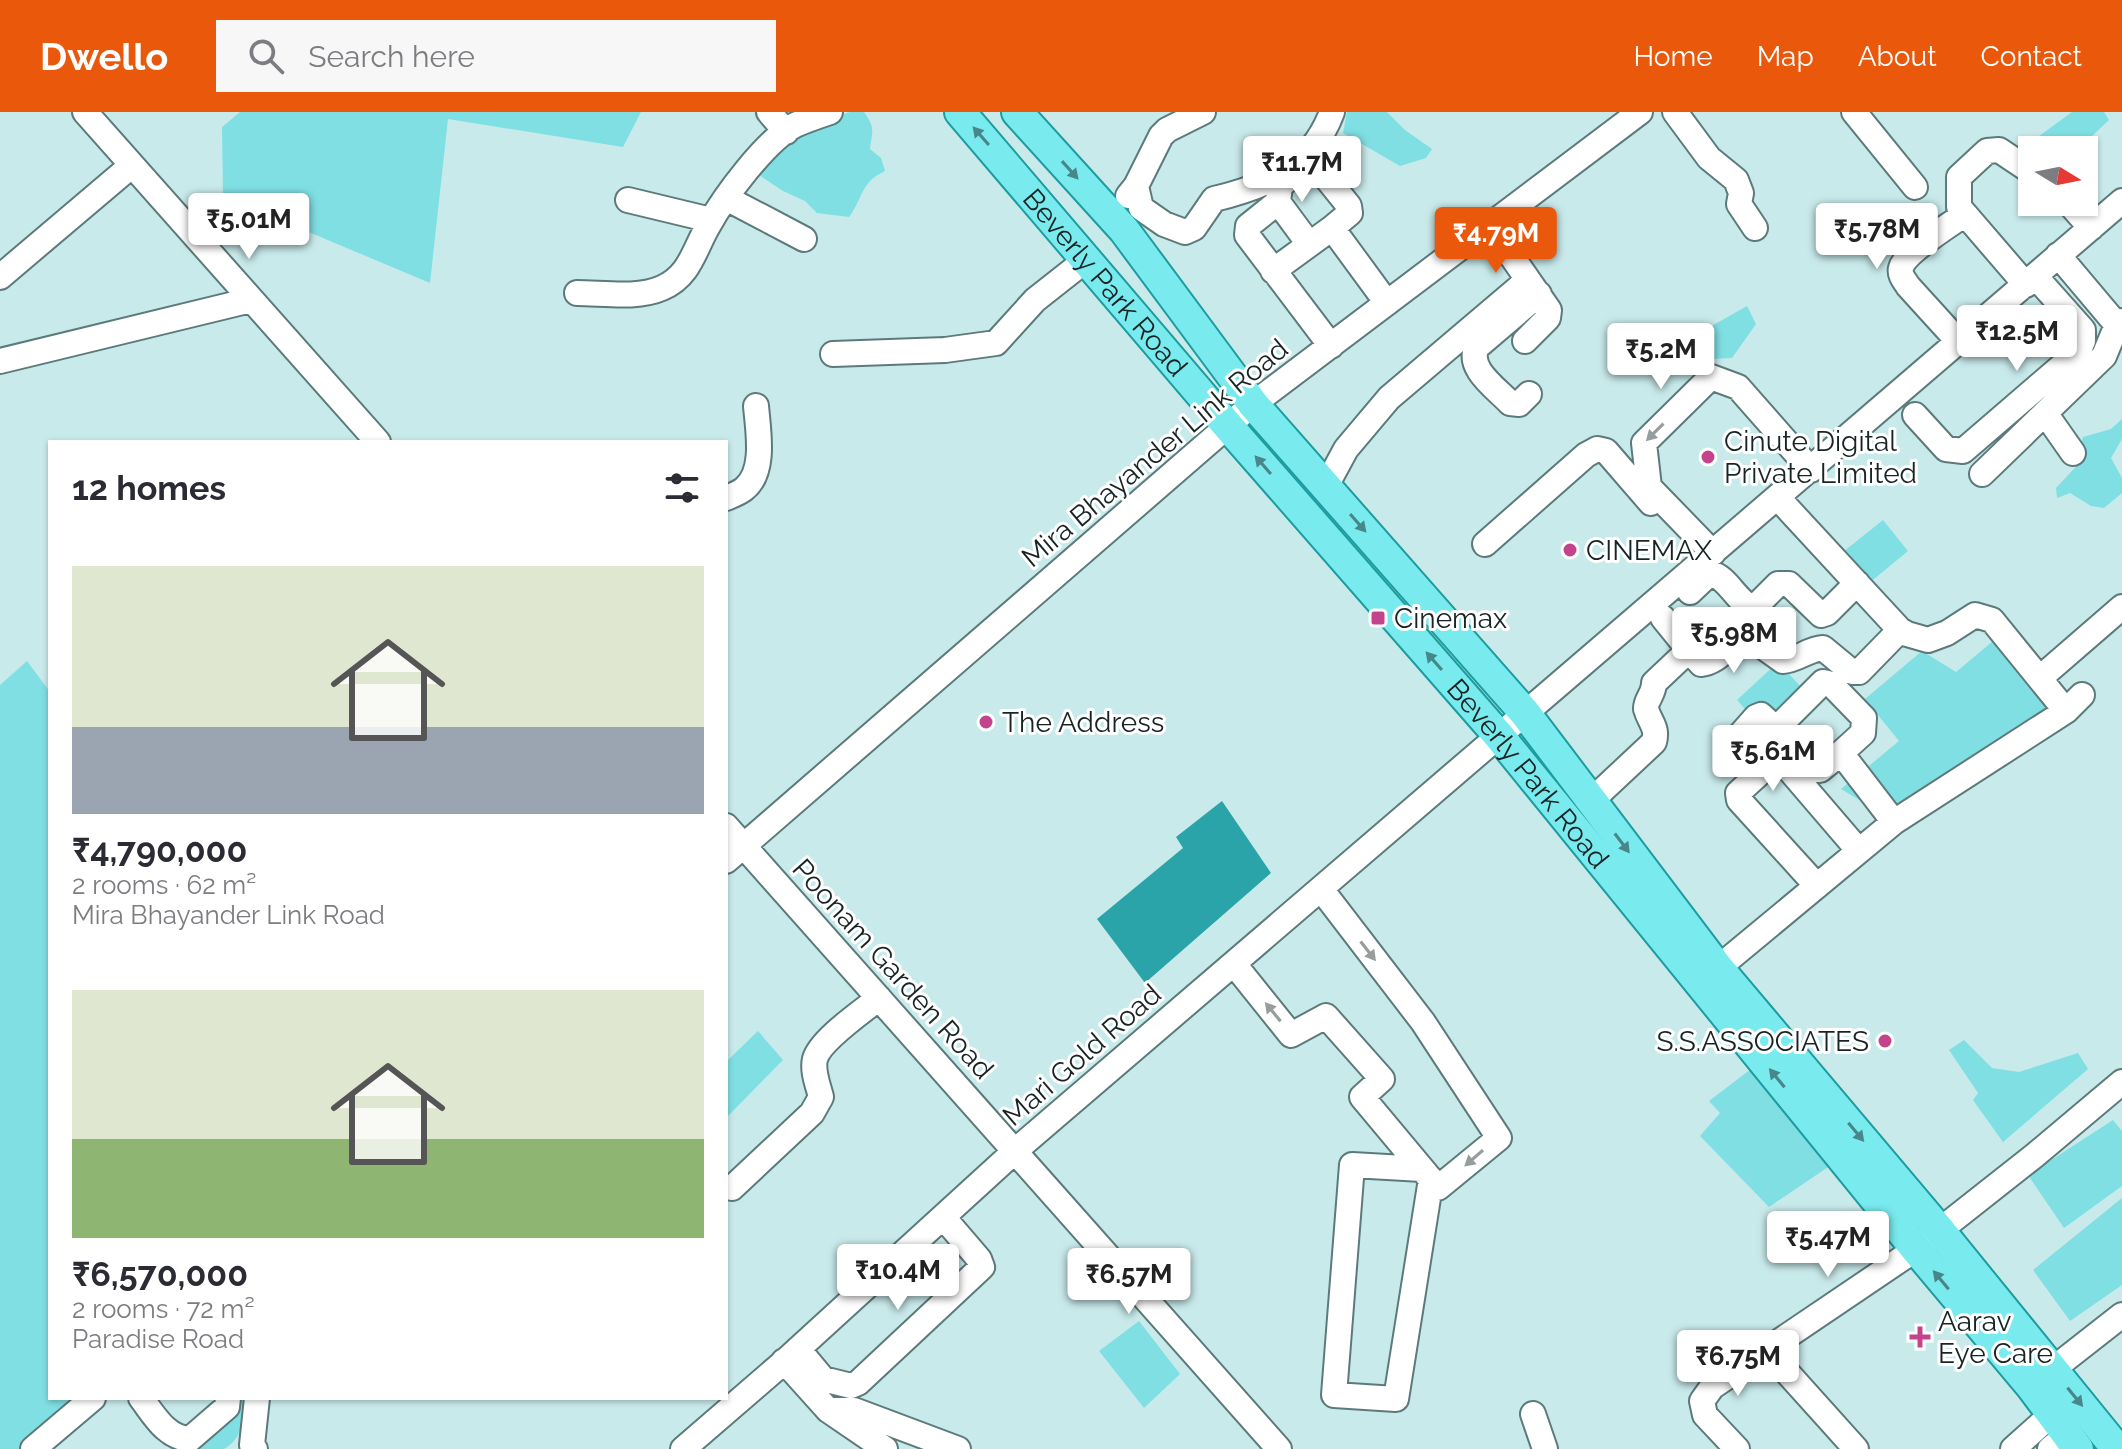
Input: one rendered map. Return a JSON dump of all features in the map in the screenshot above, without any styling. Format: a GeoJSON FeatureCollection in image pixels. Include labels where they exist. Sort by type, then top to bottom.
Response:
{"type":"FeatureCollection","features":[{"type":"Feature","properties":{"kind":"main road","name":"Beverly Park Road"},"geometry":{"type":"LineString","coordinates":[[960,112],[1228,426],[1499,736],[1916,1249],[2042,1378],[2117,1449]]}},
{"type":"Feature","properties":{"kind":"main road","name":"Beverly Park Road"},"geometry":{"type":"LineString","coordinates":[[1017,112],[1118,223],[1253,404],[1525,713],[1718,968],[1940,1231],[2042,1378],[2062,1437]]}},
{"type":"Feature","properties":{"kind":"street"},"geometry":{"type":"LineString","coordinates":[[769,112],[786,132]]}},
{"type":"Feature","properties":{"kind":"street"},"geometry":{"type":"LineString","coordinates":[[577,293],[639,294],[661,289],[678,278],[693,261],[711,220],[726,198],[772,144],[793,126],[830,112]]}},
{"type":"Feature","properties":{"kind":"street"},"geometry":{"type":"LineString","coordinates":[[1118,223],[1128,195],[1136,186],[1161,136],[1203,112]]}},
{"type":"Feature","properties":{"kind":"street"},"geometry":{"type":"LineString","coordinates":[[1136,186],[1141,208],[1164,224],[1185,232],[1194,228],[1214,199],[1249,192],[1297,164],[1314,146],[1332,112]]}},
{"type":"Feature","properties":{"kind":"street","name":"Mira Bhayander Link Road"},"geometry":{"type":"LineString","coordinates":[[735,853],[1253,404],[1640,112]]}},
{"type":"Feature","properties":{"kind":"street"},"geometry":{"type":"LineString","coordinates":[[1675,112],[1709,158],[1736,180],[1741,193],[1739,204],[1755,228]]}},
{"type":"Feature","properties":{"kind":"street"},"geometry":{"type":"LineString","coordinates":[[1854,112],[1915,187]]}},
{"type":"Feature","properties":{"kind":"street"},"geometry":{"type":"LineString","coordinates":[[87,113],[376,440]]}},
{"type":"Feature","properties":{"kind":"street"},"geometry":{"type":"LineString","coordinates":[[1915,415],[1946,449],[1963,451],[2078,352],[2083,341],[2083,330],[2030,281],[1958,203],[1959,177],[1987,151],[1999,150],[2018,163]]}},
{"type":"Feature","properties":{"kind":"street"},"geometry":{"type":"LineString","coordinates":[[1273,271],[1332,228],[1350,213],[1349,206],[1316,165],[1308,163],[1280,186],[1278,202],[1309,244]]}},
{"type":"Feature","properties":{"kind":"street"},"geometry":{"type":"LineString","coordinates":[[0,277],[131,166]]}},
{"type":"Feature","properties":{"kind":"street"},"geometry":{"type":"LineString","coordinates":[[726,198],[804,239]]}},
{"type":"Feature","properties":{"kind":"street"},"geometry":{"type":"LineString","coordinates":[[628,200],[711,220]]}},
{"type":"Feature","properties":{"kind":"street"},"geometry":{"type":"LineString","coordinates":[[1658,611],[1708,558],[2122,201]]}},
{"type":"Feature","properties":{"kind":"street"},"geometry":{"type":"LineString","coordinates":[[1278,202],[1248,226],[1247,235],[1331,346]]}},
{"type":"Feature","properties":{"kind":"street"},"geometry":{"type":"LineString","coordinates":[[1958,341],[1908,286],[1901,268],[1909,255],[1965,214]]}},
{"type":"Feature","properties":{"kind":"street"},"geometry":{"type":"LineString","coordinates":[[2080,216],[2091,228]]}},
{"type":"Feature","properties":{"kind":"street"},"geometry":{"type":"LineString","coordinates":[[1490,225],[1549,310],[1548,318],[1525,341]]}},
{"type":"Feature","properties":{"kind":"street"},"geometry":{"type":"LineString","coordinates":[[1332,228],[1387,303]]}},
{"type":"Feature","properties":{"kind":"street"},"geometry":{"type":"LineString","coordinates":[[1982,474],[2104,356],[2120,323],[2058,255]]}},
{"type":"Feature","properties":{"kind":"street"},"geometry":{"type":"LineString","coordinates":[[833,354],[945,350],[996,343],[1035,300],[1087,259]]}},
{"type":"Feature","properties":{"kind":"street"},"geometry":{"type":"LineString","coordinates":[[1326,486],[1346,449],[1389,398],[1521,286],[1531,288]]}},
{"type":"Feature","properties":{"kind":"street"},"geometry":{"type":"LineString","coordinates":[[1529,394],[1519,404],[1510,403],[1474,365],[1472,355],[1531,288]]}},
{"type":"Feature","properties":{"kind":"street"},"geometry":{"type":"LineString","coordinates":[[0,361],[251,300]]}},
{"type":"Feature","properties":{"kind":"street"},"geometry":{"type":"LineString","coordinates":[[1708,558],[1649,487],[1644,443],[1711,377],[1738,387],[1811,470]]}},
{"type":"Feature","properties":{"kind":"street"},"geometry":{"type":"LineString","coordinates":[[728,497],[746,488],[755,471],[759,445],[756,406]]}},
{"type":"Feature","properties":{"kind":"street"},"geometry":{"type":"LineString","coordinates":[[2045,413],[2073,453]]}},
{"type":"Feature","properties":{"kind":"street"},"geometry":{"type":"LineString","coordinates":[[1485,544],[1586,455],[1597,449],[1606,451],[1708,558]]}},
{"type":"Feature","properties":{"kind":"street"},"geometry":{"type":"LineString","coordinates":[[1718,968],[1894,822],[2074,703],[2040,678],[1992,620],[1975,615],[1947,633],[1928,640],[1898,632],[1778,498]]}},
{"type":"Feature","properties":{"kind":"street"},"geometry":{"type":"LineString","coordinates":[[1658,611],[1710,573],[1718,575],[1744,604],[1751,607],[1778,584],[1789,584],[1821,615],[1827,613],[1854,586]]}},
{"type":"Feature","properties":{"kind":"street"},"geometry":{"type":"LineString","coordinates":[[2040,678],[2122,607]]}},
{"type":"Feature","properties":{"kind":"street"},"geometry":{"type":"LineString","coordinates":[[1658,611],[1701,664],[1711,663],[1738,639],[1748,636],[1783,661],[1812,649],[1823,648],[1852,672],[1859,672],[1898,632]]}},
{"type":"Feature","properties":{"kind":"street","name":"Mari Gold Road"},"geometry":{"type":"LineString","coordinates":[[683,1449],[721,1405],[791,1355],[1015,1151],[1525,713],[1658,611]]}},
{"type":"Feature","properties":{"kind":"street"},"geometry":{"type":"LineString","coordinates":[[1591,801],[1654,742],[1657,731],[1646,707],[1647,701],[1652,696],[1654,683],[1689,650]]}},
{"type":"Feature","properties":{"kind":"street"},"geometry":{"type":"LineString","coordinates":[[1741,734],[1761,715],[1813,770],[1820,770],[1863,733],[1864,718],[1831,684],[1823,682],[1776,729]]}},
{"type":"Feature","properties":{"kind":"street"},"geometry":{"type":"LineString","coordinates":[[1841,753],[1894,822]]}},
{"type":"Feature","properties":{"kind":"street"},"geometry":{"type":"LineString","coordinates":[[1817,886],[1739,800],[1738,793],[1773,761],[1781,760],[1859,851]]}},
{"type":"Feature","properties":{"kind":"street","name":"Poonam Garden Road"},"geometry":{"type":"LineString","coordinates":[[728,832],[735,853],[879,998],[1279,1449]]}},
{"type":"Feature","properties":{"kind":"street"},"geometry":{"type":"LineString","coordinates":[[1234,964],[1291,1035],[1326,1016],[1382,1079],[1362,1097],[1438,1188],[1499,1138],[1423,1022],[1321,889]]}},
{"type":"Feature","properties":{"kind":"street"},"geometry":{"type":"LineString","coordinates":[[732,1188],[812,1113],[821,1097],[814,1071],[815,1057],[826,1042],[879,998]]}},
{"type":"Feature","properties":{"kind":"street"},"geometry":{"type":"LineString","coordinates":[[1737,1449],[1705,1415],[1702,1401],[1712,1387],[1916,1249],[2122,1082]]}},
{"type":"Feature","properties":{"kind":"street"},"geometry":{"type":"LineString","coordinates":[[1352,1165],[1427,1174],[1396,1399],[1334,1395],[1352,1165]]}},
{"type":"Feature","properties":{"kind":"street"},"geometry":{"type":"LineString","coordinates":[[791,1355],[823,1379],[851,1386],[858,1383],[982,1267],[979,1259],[943,1217]]}},
{"type":"Feature","properties":{"kind":"street"},"geometry":{"type":"LineString","coordinates":[[2042,1378],[2122,1315]]}},
{"type":"Feature","properties":{"kind":"street"},"geometry":{"type":"LineString","coordinates":[[1767,1350],[1856,1449]]}},
{"type":"Feature","properties":{"kind":"street"},"geometry":{"type":"LineString","coordinates":[[791,1355],[828,1410],[885,1449]]}},
{"type":"Feature","properties":{"kind":"street"},"geometry":{"type":"LineString","coordinates":[[33,1449],[91,1400]]}},
{"type":"Feature","properties":{"kind":"street"},"geometry":{"type":"LineString","coordinates":[[143,1400],[166,1431],[180,1439],[190,1439],[227,1407],[228,1400]]}},
{"type":"Feature","properties":{"kind":"street"},"geometry":{"type":"LineString","coordinates":[[251,1448],[257,1400]]}},
{"type":"Feature","properties":{"kind":"street"},"geometry":{"type":"LineString","coordinates":[[828,1410],[854,1410],[958,1449]]}},
{"type":"Feature","properties":{"kind":"street"},"geometry":{"type":"LineString","coordinates":[[1533,1414],[1545,1449]]}},
{"type":"Feature","properties":{"kind":"street"},"geometry":{"type":"LineString","coordinates":[[2013,1449],[2062,1437]]}},
{"type":"Feature","properties":{"kind":"shaded area"},"geometry":{"type":"Polygon","coordinates":[[[240,112],[641,112],[623,147],[448,119],[430,283],[223,196],[222,127],[240,112]]]}},
{"type":"Feature","properties":{"kind":"shaded area"},"geometry":{"type":"Polygon","coordinates":[[[850,112],[864,112],[868,118],[872,130],[870,149],[881,158],[885,171],[866,186],[849,217],[817,213],[805,201],[753,171],[799,129],[850,112]]]}},
{"type":"Feature","properties":{"kind":"shaded area"},"geometry":{"type":"Polygon","coordinates":[[[1347,112],[1387,112],[1405,130],[1432,149],[1426,158],[1400,166],[1343,133],[1347,112]]]}},
{"type":"Feature","properties":{"kind":"shaded area"},"geometry":{"type":"Polygon","coordinates":[[[2072,112],[2104,112],[2109,120],[2092,136],[2039,136],[2072,112]]]}},
{"type":"Feature","properties":{"kind":"shaded area"},"geometry":{"type":"Polygon","coordinates":[[[1747,306],[1756,324],[1732,358],[1710,359],[1690,353],[1708,328],[1747,306]]]}},
{"type":"Feature","properties":{"kind":"shaded area"},"geometry":{"type":"Polygon","coordinates":[[[2122,419],[2122,439],[2111,458],[2122,478],[2122,493],[2104,508],[2091,506],[2070,493],[2057,498],[2056,488],[2085,457],[2081,443],[2083,437],[2111,429],[2122,419]]]}},
{"type":"Feature","properties":{"kind":"shaded area"},"geometry":{"type":"Polygon","coordinates":[[[1883,520],[1908,551],[1868,584],[1843,552],[1883,520]]]}},
{"type":"Feature","properties":{"kind":"shaded area"},"geometry":{"type":"Polygon","coordinates":[[[1993,641],[2046,707],[1915,815],[1861,801],[1841,789],[1899,741],[1865,699],[1922,651],[1956,672],[1993,641]]]}},
{"type":"Feature","properties":{"kind":"shaded area"},"geometry":{"type":"Polygon","coordinates":[[[27,661],[48,689],[48,1400],[91,1400],[33,1449],[0,1449],[0,685],[27,661]]]}},
{"type":"Feature","properties":{"kind":"shaded area"},"geometry":{"type":"Polygon","coordinates":[[[1778,662],[1813,700],[1738,769],[1726,756],[1759,725],[1737,700],[1778,662]]]}},
{"type":"Feature","properties":{"kind":"shaded area"},"geometry":{"type":"Polygon","coordinates":[[[1222,801],[1271,873],[1145,983],[1097,919],[1183,848],[1176,837],[1222,801]]]}},
{"type":"Feature","properties":{"kind":"shaded area"},"geometry":{"type":"Polygon","coordinates":[[[758,1031],[783,1060],[728,1116],[728,1060],[758,1031]]]}},
{"type":"Feature","properties":{"kind":"shaded area"},"geometry":{"type":"Polygon","coordinates":[[[1964,1040],[1992,1068],[2019,1072],[2078,1053],[2088,1069],[2003,1142],[1973,1100],[1978,1093],[1949,1050],[1964,1040]]]}},
{"type":"Feature","properties":{"kind":"shaded area"},"geometry":{"type":"Polygon","coordinates":[[[1755,1066],[1834,1163],[1769,1207],[1700,1136],[1720,1113],[1709,1101],[1755,1066]]]}},
{"type":"Feature","properties":{"kind":"shaded area"},"geometry":{"type":"Polygon","coordinates":[[[2113,1120],[2122,1131],[2122,1186],[2064,1228],[2028,1175],[2113,1120]]]}},
{"type":"Feature","properties":{"kind":"shaded area"},"geometry":{"type":"Polygon","coordinates":[[[2122,1198],[2122,1285],[2070,1321],[2033,1270],[2122,1198]]]}},
{"type":"Feature","properties":{"kind":"shaded area"},"geometry":{"type":"Polygon","coordinates":[[[1139,1321],[1180,1374],[1144,1408],[1099,1351],[1139,1321]]]}},
{"type":"Feature","properties":{"kind":"shaded area"},"geometry":{"type":"Polygon","coordinates":[[[232,1400],[248,1400],[242,1427],[230,1445],[224,1449],[178,1449],[232,1400]]]}},
{"type":"Feature","properties":{"kind":"place","name":"Cinute Digital Private Limited"},"geometry":{"type":"Point","coordinates":[1708,457]}},
{"type":"Feature","properties":{"kind":"place","name":"CINEMAX"},"geometry":{"type":"Point","coordinates":[1570,550]}},
{"type":"Feature","properties":{"kind":"place","name":"Cinemax"},"geometry":{"type":"Point","coordinates":[1378,618]}},
{"type":"Feature","properties":{"kind":"place","name":"The Address"},"geometry":{"type":"Point","coordinates":[986,722]}},
{"type":"Feature","properties":{"kind":"place","name":"S.S.ASSOCIATES"},"geometry":{"type":"Point","coordinates":[1885,1041]}},
{"type":"Feature","properties":{"kind":"place","name":"Aarav Eye Care"},"geometry":{"type":"Point","coordinates":[1920,1337]}}]}
